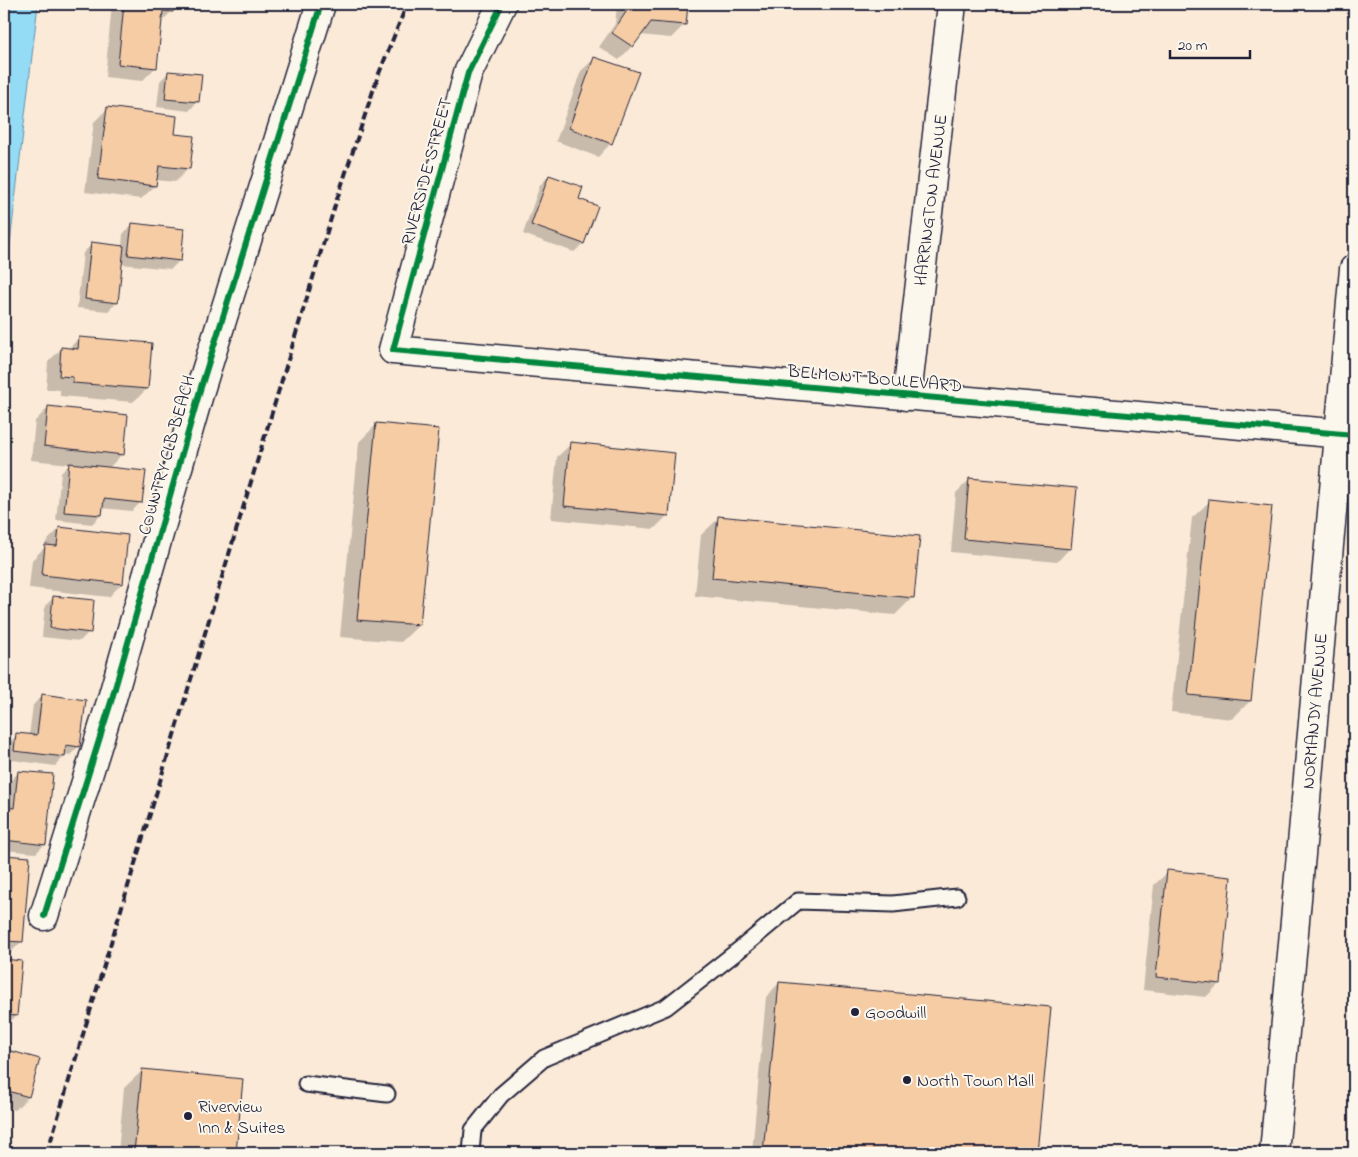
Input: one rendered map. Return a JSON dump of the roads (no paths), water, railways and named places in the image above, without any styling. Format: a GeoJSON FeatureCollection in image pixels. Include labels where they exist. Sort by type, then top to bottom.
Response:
{"type":"FeatureCollection","features":[{"type":"Feature","properties":{"kind":"street","name":"COUNTRY CLB BEACH"},"geometry":{"type":"LineString","coordinates":[[44,916],[111,702],[201,387],[321,4]]}},
{"type":"Feature","properties":{"kind":"street","name":"RIVERSIDE STREET"},"geometry":{"type":"LineString","coordinates":[[393,350],[468,73],[502,4]]}},
{"type":"Feature","properties":{"kind":"street","name":"HARRINGTON AVENUE"},"geometry":{"type":"LineString","coordinates":[[908,396],[952,4]]}},
{"type":"Feature","properties":{"kind":"street","name":"NORMANDY AVENUE"},"geometry":{"type":"LineString","coordinates":[[1274,1153],[1347,434],[1354,269]]}},
{"type":"Feature","properties":{"kind":"street","name":"BELMONT BOULEVARD"},"geometry":{"type":"LineString","coordinates":[[393,350],[1347,434]]}},
{"type":"Feature","properties":{"kind":"lane"},"geometry":{"type":"LineString","coordinates":[[471,1153],[473,1130],[501,1094],[544,1058],[666,1007],[798,901],[894,904],[957,897]]}},
{"type":"Feature","properties":{"kind":"lane"},"geometry":{"type":"LineString","coordinates":[[306,1084],[387,1094]]}},
{"type":"Feature","properties":{"kind":"water"},"geometry":{"type":"Polygon","coordinates":[[[4,4],[38,4],[4,295],[4,4]]]}},
{"type":"Feature","properties":{"kind":"railway"},"geometry":{"type":"LineString","coordinates":[[47,1153],[336,202],[378,76],[407,4]]}},
{"type":"Feature","properties":{"kind":"place","name":"Goodwill"},"geometry":{"type":"Point","coordinates":[855,1012]}},
{"type":"Feature","properties":{"kind":"place","name":"North Town Mall"},"geometry":{"type":"Point","coordinates":[907,1080]}},
{"type":"Feature","properties":{"kind":"place","name":"Riverview Inn & Suites"},"geometry":{"type":"Point","coordinates":[188,1116]}}]}
